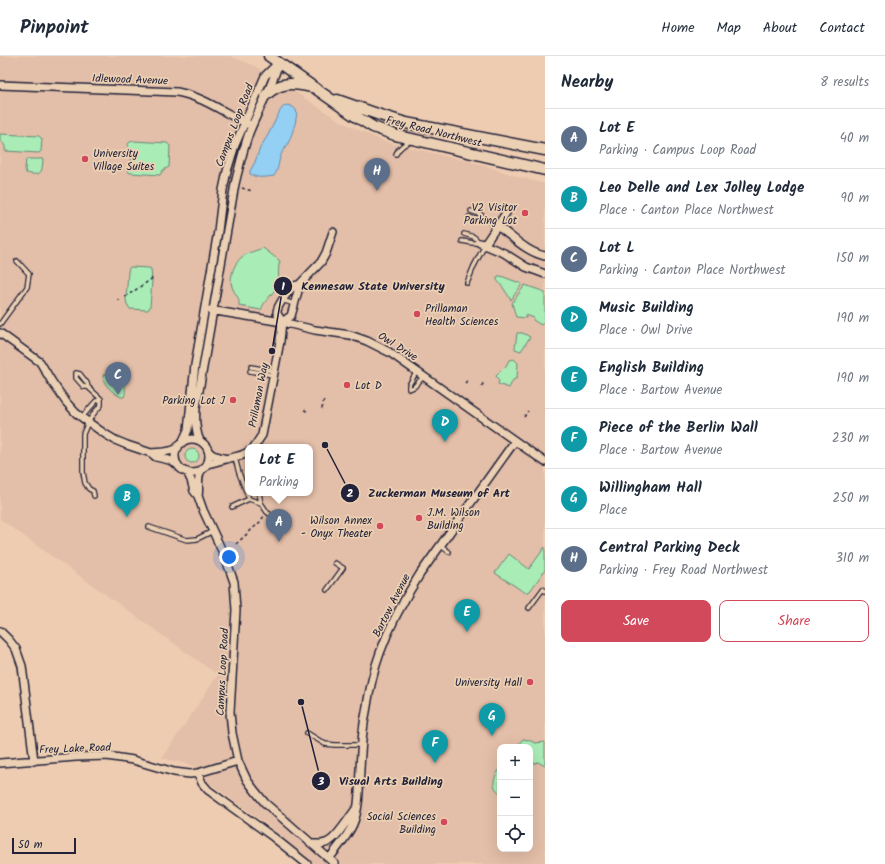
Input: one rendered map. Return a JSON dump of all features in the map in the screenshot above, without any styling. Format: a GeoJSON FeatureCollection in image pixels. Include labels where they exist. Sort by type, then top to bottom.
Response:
{"type":"FeatureCollection","features":[{"type":"Feature","properties":{"kind":"main road","name":"Frey Road Northwest"},"geometry":{"type":"LineString","coordinates":[[269,56],[373,127],[395,135],[545,170]]}},
{"type":"Feature","properties":{"kind":"main road"},"geometry":{"type":"LineString","coordinates":[[266,95],[276,88],[288,84],[316,89]]}},
{"type":"Feature","properties":{"kind":"main road","name":"Frey Road Northwest"},"geometry":{"type":"LineString","coordinates":[[326,96],[406,123],[545,150]]}},
{"type":"Feature","properties":{"kind":"street","name":"Campus Loop Road"},"geometry":{"type":"LineString","coordinates":[[200,441],[195,426],[196,408],[235,184],[243,152],[252,126],[273,80],[278,63]]}},
{"type":"Feature","properties":{"kind":"street","name":"Campus Loop Road"},"geometry":{"type":"LineString","coordinates":[[180,446],[188,430],[195,365],[218,231],[225,180],[235,145],[244,122],[265,76],[278,63]]}},
{"type":"Feature","properties":{"kind":"street","name":"Idlewood Avenue"},"geometry":{"type":"LineString","coordinates":[[0,85],[177,92],[200,99],[252,126]]}},
{"type":"Feature","properties":{"kind":"street"},"geometry":{"type":"LineString","coordinates":[[506,213],[483,244],[504,253],[526,267],[545,274]]}},
{"type":"Feature","properties":{"kind":"street"},"geometry":{"type":"LineString","coordinates":[[497,226],[532,251],[545,256]]}},
{"type":"Feature","properties":{"kind":"street"},"geometry":{"type":"LineString","coordinates":[[282,300],[321,262],[326,253],[333,232]]}},
{"type":"Feature","properties":{"kind":"street"},"geometry":{"type":"LineString","coordinates":[[282,322],[291,316],[300,284]]}},
{"type":"Feature","properties":{"kind":"street","name":"Prillaman Way"},"geometry":{"type":"LineString","coordinates":[[256,444],[262,435],[280,341],[282,322],[277,313],[282,300]]}},
{"type":"Feature","properties":{"kind":"street"},"geometry":{"type":"LineString","coordinates":[[205,305],[214,311]]}},
{"type":"Feature","properties":{"kind":"street","name":"Owl Drive"},"geometry":{"type":"LineString","coordinates":[[214,311],[350,335],[367,341],[389,352],[417,371],[545,462]]}},
{"type":"Feature","properties":{"kind":"street"},"geometry":{"type":"LineString","coordinates":[[0,333],[40,362],[64,399],[72,408],[88,422],[115,440],[151,453],[156,457],[169,460],[183,470],[194,473],[201,470],[207,464],[245,455]]}},
{"type":"Feature","properties":{"kind":"street"},"geometry":{"type":"LineString","coordinates":[[151,453],[173,451],[190,440],[195,440],[200,441],[207,448],[207,464]]}},
{"type":"Feature","properties":{"kind":"street","name":"Bartow Avenue"},"geometry":{"type":"LineString","coordinates":[[329,859],[348,834],[353,823],[359,799],[362,745],[366,712],[372,682],[380,654],[392,624],[420,574],[515,441]]}},
{"type":"Feature","properties":{"kind":"street"},"geometry":{"type":"LineString","coordinates":[[178,465],[176,456],[180,446]]}},
{"type":"Feature","properties":{"kind":"street"},"geometry":{"type":"LineString","coordinates":[[208,452],[213,455],[231,458]]}},
{"type":"Feature","properties":{"kind":"street","name":"Campus Loop Road"},"geometry":{"type":"LineString","coordinates":[[198,496],[198,479],[201,470]]}},
{"type":"Feature","properties":{"kind":"street","name":"Campus Loop Road"},"geometry":{"type":"LineString","coordinates":[[187,472],[234,582],[236,622],[231,678],[230,712],[232,733],[238,761],[248,780],[265,803],[335,864]]}},
{"type":"Feature","properties":{"kind":"street"},"geometry":{"type":"LineString","coordinates":[[0,631],[16,648],[22,666],[34,761]]}},
{"type":"Feature","properties":{"kind":"street","name":"Frey Lake Road"},"geometry":{"type":"LineString","coordinates":[[0,763],[76,756],[107,756],[133,760],[183,774],[198,773],[238,761]]}},
{"type":"Feature","properties":{"kind":"street"},"geometry":{"type":"LineString","coordinates":[[198,773],[202,783],[208,790],[273,837],[307,864]]}},
{"type":"Feature","properties":{"kind":"street","name":"Bartow Avenue"},"geometry":{"type":"LineString","coordinates":[[312,844],[327,843],[333,839],[357,807]]}},
{"type":"Feature","properties":{"kind":"lane"},"geometry":{"type":"LineString","coordinates":[[396,154],[400,147],[415,140]]}},
{"type":"Feature","properties":{"kind":"lane"},"geometry":{"type":"LineString","coordinates":[[471,211],[480,214],[497,226]]}},
{"type":"Feature","properties":{"kind":"lane"},"geometry":{"type":"LineString","coordinates":[[470,217],[478,220],[487,220]]}},
{"type":"Feature","properties":{"kind":"lane"},"geometry":{"type":"LineString","coordinates":[[464,234],[474,237],[483,244]]}},
{"type":"Feature","properties":{"kind":"lane"},"geometry":{"type":"LineString","coordinates":[[462,240],[483,244]]}},
{"type":"Feature","properties":{"kind":"lane"},"geometry":{"type":"LineString","coordinates":[[467,283],[483,244]]}},
{"type":"Feature","properties":{"kind":"lane"},"geometry":{"type":"LineString","coordinates":[[0,324],[27,287],[29,274],[17,261]]}},
{"type":"Feature","properties":{"kind":"lane"},"geometry":{"type":"LineString","coordinates":[[282,300],[294,304]]}},
{"type":"Feature","properties":{"kind":"lane"},"geometry":{"type":"LineString","coordinates":[[251,369],[274,373]]}},
{"type":"Feature","properties":{"kind":"lane"},"geometry":{"type":"LineString","coordinates":[[417,371],[409,385],[408,391],[424,376]]}},
{"type":"Feature","properties":{"kind":"lane"},"geometry":{"type":"LineString","coordinates":[[76,374],[76,378],[84,387],[88,387],[101,399],[101,405],[94,412],[83,434],[83,472],[85,483],[89,489],[93,491],[94,496]]}},
{"type":"Feature","properties":{"kind":"lane"},"geometry":{"type":"LineString","coordinates":[[82,417],[96,401],[101,399]]}},
{"type":"Feature","properties":{"kind":"lane"},"geometry":{"type":"LineString","coordinates":[[231,458],[245,489]]}},
{"type":"Feature","properties":{"kind":"lane"},"geometry":{"type":"LineString","coordinates":[[248,496],[249,499],[261,504]]}},
{"type":"Feature","properties":{"kind":"lane"},"geometry":{"type":"LineString","coordinates":[[260,496],[261,504],[267,512],[278,521]]}},
{"type":"Feature","properties":{"kind":"lane"},"geometry":{"type":"LineString","coordinates":[[232,507],[249,499]]}},
{"type":"Feature","properties":{"kind":"lane"},"geometry":{"type":"LineString","coordinates":[[149,527],[187,540],[197,539],[213,531]]}},
{"type":"Feature","properties":{"kind":"lane"},"geometry":{"type":"LineString","coordinates":[[440,545],[449,552]]}},
{"type":"Feature","properties":{"kind":"lane"},"geometry":{"type":"LineString","coordinates":[[327,590],[343,568],[335,563]]}},
{"type":"Feature","properties":{"kind":"lane"},"geometry":{"type":"LineString","coordinates":[[529,608],[543,589],[545,591]]}},
{"type":"Feature","properties":{"kind":"lane"},"geometry":{"type":"LineString","coordinates":[[307,733],[325,744],[362,745]]}},
{"type":"Feature","properties":{"kind":"path"},"geometry":{"type":"LineString","coordinates":[[242,188],[252,191]]}},
{"type":"Feature","properties":{"kind":"path"},"geometry":{"type":"LineString","coordinates":[[125,297],[153,278]]}},
{"type":"Feature","properties":{"kind":"path"},"geometry":{"type":"LineString","coordinates":[[465,383],[468,380]]}},
{"type":"Feature","properties":{"kind":"path"},"geometry":{"type":"LineString","coordinates":[[322,409],[324,399]]}},
{"type":"Feature","properties":{"kind":"path"},"geometry":{"type":"LineString","coordinates":[[524,416],[528,411]]}},
{"type":"Feature","properties":{"kind":"path"},"geometry":{"type":"LineString","coordinates":[[236,544],[260,522],[267,512]]}},
{"type":"Feature","properties":{"kind":"shaded area"},"geometry":{"type":"Polygon","coordinates":[[[0,56],[230,56],[255,66],[332,116],[383,141],[480,164],[518,177],[545,184],[545,864],[310,864],[296,853],[269,826],[212,785],[208,784],[192,765],[162,758],[218,675],[0,519],[0,56]]]}},
{"type":"Feature","properties":{"kind":"green space"},"geometry":{"type":"Polygon","coordinates":[[[0,134],[39,136],[42,139],[41,151],[39,153],[5,151],[3,143],[0,141],[0,134]]]}},
{"type":"Feature","properties":{"kind":"green space"},"geometry":{"type":"Polygon","coordinates":[[[134,141],[167,143],[170,146],[169,167],[163,170],[160,175],[128,172],[127,167],[131,167],[132,152],[129,151],[128,144],[134,141]]]}},
{"type":"Feature","properties":{"kind":"green space"},"geometry":{"type":"Polygon","coordinates":[[[26,159],[43,159],[40,173],[26,173],[26,159]]]}},
{"type":"Feature","properties":{"kind":"green space"},"geometry":{"type":"Polygon","coordinates":[[[263,248],[280,261],[277,286],[264,303],[261,310],[239,306],[231,281],[234,267],[244,255],[263,248]]]}},
{"type":"Feature","properties":{"kind":"green space"},"geometry":{"type":"Polygon","coordinates":[[[130,267],[151,269],[152,281],[150,307],[148,310],[130,309],[127,304],[128,272],[130,267]]]}},
{"type":"Feature","properties":{"kind":"green space"},"geometry":{"type":"Polygon","coordinates":[[[498,276],[522,284],[511,300],[497,280],[498,276]]]}},
{"type":"Feature","properties":{"kind":"green space"},"geometry":{"type":"Polygon","coordinates":[[[525,285],[545,292],[545,321],[541,325],[533,320],[534,318],[526,315],[526,318],[516,317],[512,303],[525,285]]]}},
{"type":"Feature","properties":{"kind":"green space"},"geometry":{"type":"Polygon","coordinates":[[[517,333],[523,333],[530,337],[521,351],[515,349],[517,333]]]}},
{"type":"Feature","properties":{"kind":"green space"},"geometry":{"type":"Polygon","coordinates":[[[513,359],[518,363],[517,378],[513,380],[509,388],[498,384],[499,381],[496,376],[506,366],[509,360],[513,359]]]}},
{"type":"Feature","properties":{"kind":"green space"},"geometry":{"type":"Polygon","coordinates":[[[103,375],[118,375],[123,380],[125,389],[124,397],[121,397],[112,391],[103,379],[103,375]]]}},
{"type":"Feature","properties":{"kind":"green space"},"geometry":{"type":"Polygon","coordinates":[[[189,449],[195,449],[199,453],[199,459],[195,463],[189,463],[185,459],[185,453],[189,449]]]}},
{"type":"Feature","properties":{"kind":"green space"},"geometry":{"type":"Polygon","coordinates":[[[545,547],[545,570],[530,591],[524,592],[495,573],[509,554],[529,569],[545,547]]]}},
{"type":"Feature","properties":{"kind":"green space"},"geometry":{"type":"Polygon","coordinates":[[[523,739],[535,743],[545,742],[545,766],[538,762],[533,764],[533,744],[519,744],[523,739]]]}},
{"type":"Feature","properties":{"kind":"green space"},"geometry":{"type":"Polygon","coordinates":[[[497,774],[497,790],[494,784],[497,774]]]}},
{"type":"Feature","properties":{"kind":"water"},"geometry":{"type":"Polygon","coordinates":[[[288,105],[293,107],[297,113],[292,134],[288,144],[282,152],[276,173],[274,176],[253,176],[250,174],[250,171],[260,148],[280,111],[284,106],[288,105]]]}},
{"type":"Feature","properties":{"kind":"place","name":"University Village Suites"},"geometry":{"type":"Point","coordinates":[85,159]}},
{"type":"Feature","properties":{"kind":"place","name":"Central Parking Deck"},"geometry":{"type":"Point","coordinates":[377,191]}},
{"type":"Feature","properties":{"kind":"place","name":"V2 Visitor Parking Lot"},"geometry":{"type":"Point","coordinates":[525,213]}},
{"type":"Feature","properties":{"kind":"place","name":"Prillaman Health Sciences"},"geometry":{"type":"Point","coordinates":[417,314]}},
{"type":"Feature","properties":{"kind":"place","name":"Kennesaw State University"},"geometry":{"type":"Point","coordinates":[272,351]}},
{"type":"Feature","properties":{"kind":"place","name":"Lot D"},"geometry":{"type":"Point","coordinates":[347,385]}},
{"type":"Feature","properties":{"kind":"place","name":"Lot L"},"geometry":{"type":"Point","coordinates":[118,395]}},
{"type":"Feature","properties":{"kind":"place","name":"Parking Lot J"},"geometry":{"type":"Point","coordinates":[233,400]}},
{"type":"Feature","properties":{"kind":"place","name":"Music Building"},"geometry":{"type":"Point","coordinates":[445,442]}},
{"type":"Feature","properties":{"kind":"place","name":"Zuckerman Museum of Art"},"geometry":{"type":"Point","coordinates":[325,445]}},
{"type":"Feature","properties":{"kind":"place","name":"Leo Delle and Lex Jolley Lodge"},"geometry":{"type":"Point","coordinates":[127,517]}},
{"type":"Feature","properties":{"kind":"place","name":"J.M. Wilson Building"},"geometry":{"type":"Point","coordinates":[419,518]}},
{"type":"Feature","properties":{"kind":"place","name":"Wilson Annex - Onyx Theater"},"geometry":{"type":"Point","coordinates":[380,526]}},
{"type":"Feature","properties":{"kind":"place","name":"Lot E"},"geometry":{"type":"Point","coordinates":[279,542]}},
{"type":"Feature","properties":{"kind":"place","name":"English Building"},"geometry":{"type":"Point","coordinates":[467,632]}},
{"type":"Feature","properties":{"kind":"place","name":"University Hall"},"geometry":{"type":"Point","coordinates":[530,682]}},
{"type":"Feature","properties":{"kind":"place","name":"Visual Arts Building"},"geometry":{"type":"Point","coordinates":[301,702]}},
{"type":"Feature","properties":{"kind":"place","name":"Willingham Hall"},"geometry":{"type":"Point","coordinates":[492,736]}},
{"type":"Feature","properties":{"kind":"place","name":"Piece of the Berlin Wall"},"geometry":{"type":"Point","coordinates":[435,763]}},
{"type":"Feature","properties":{"kind":"place","name":"Social Sciences Building"},"geometry":{"type":"Point","coordinates":[444,822]}}]}
